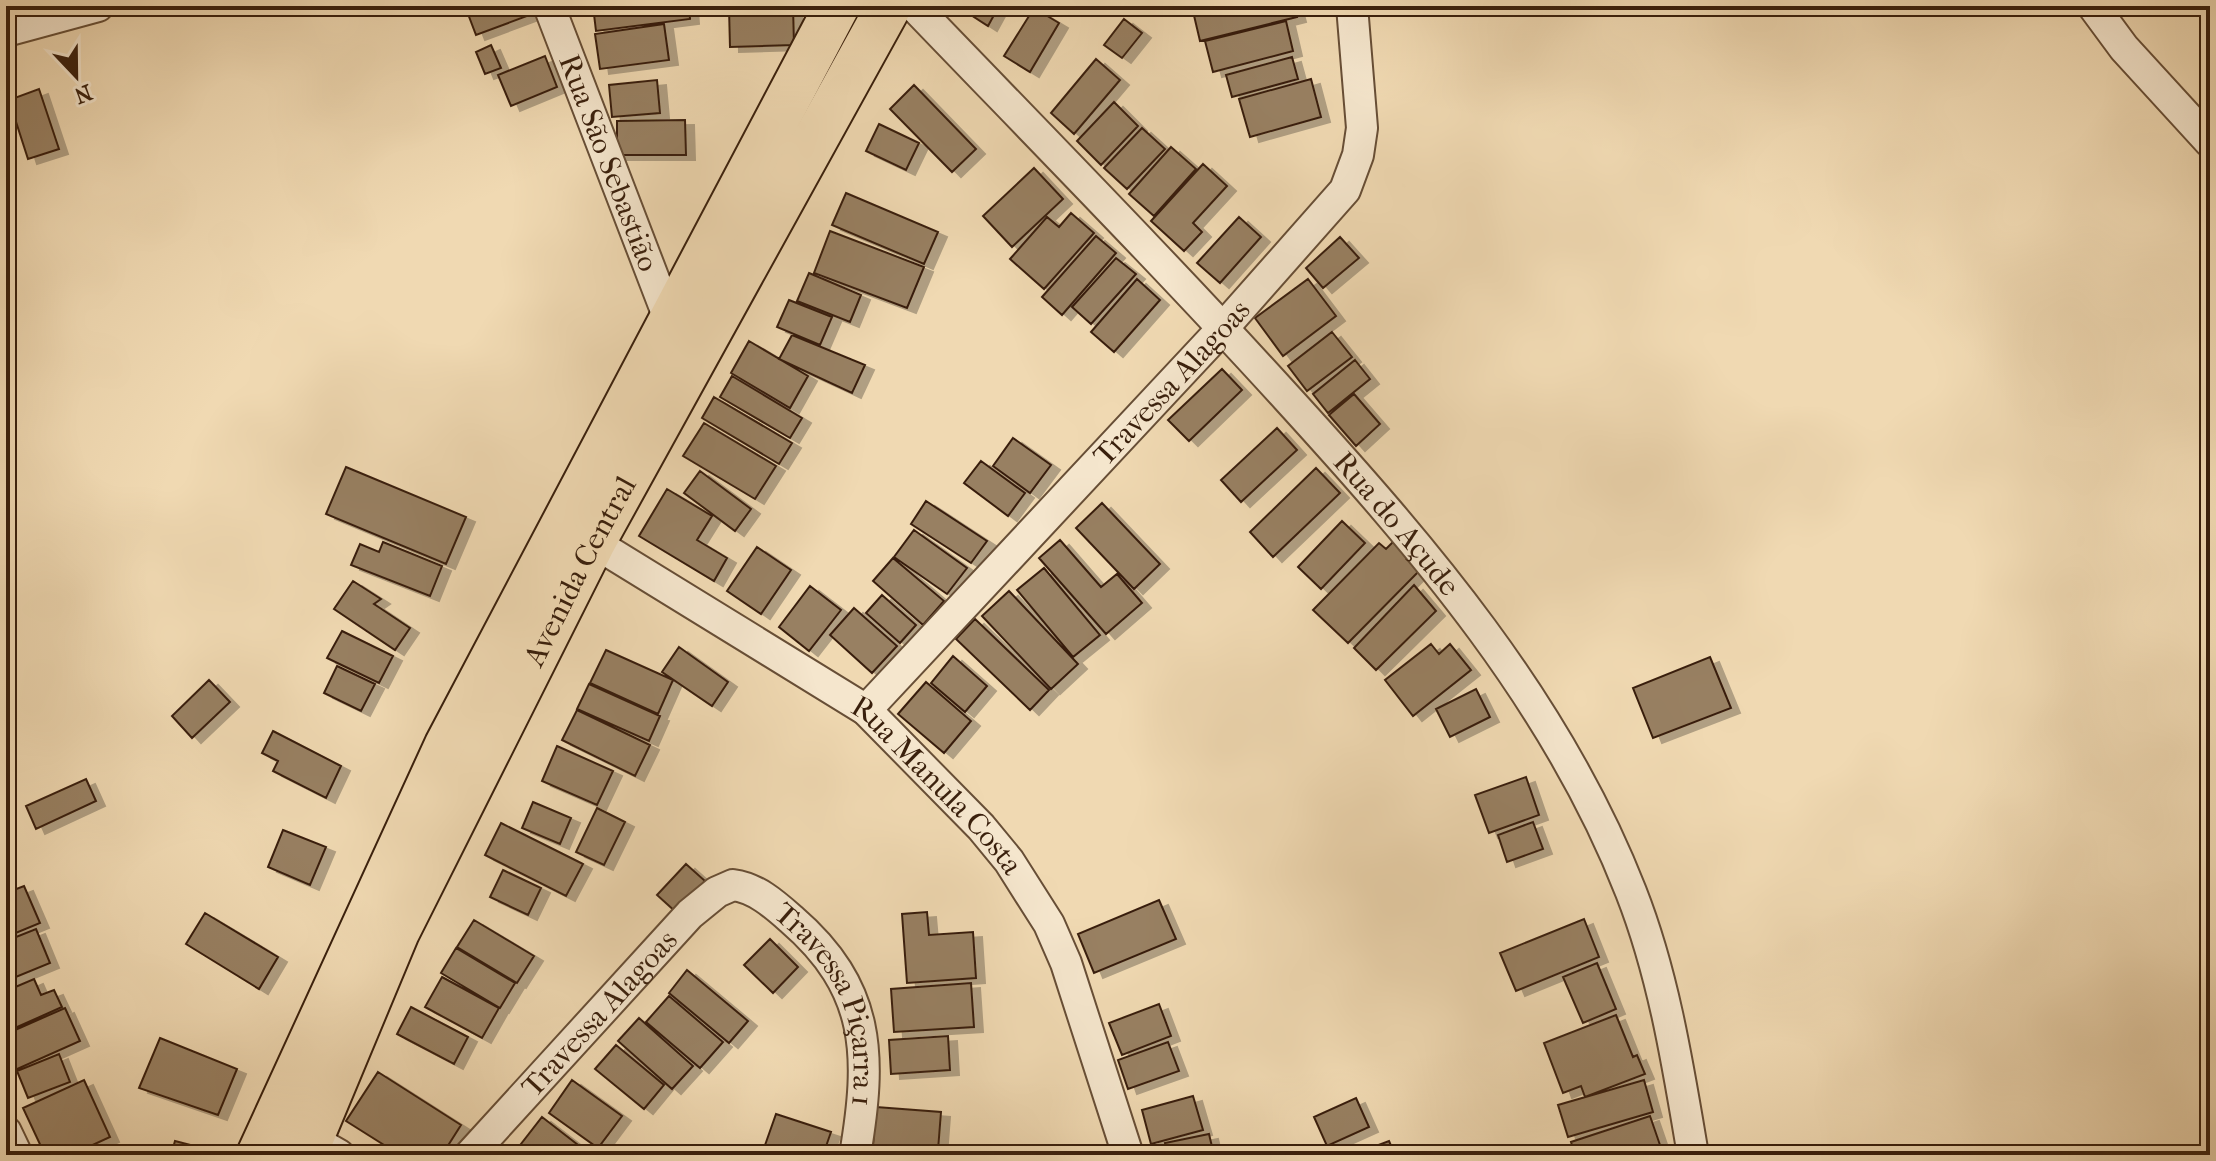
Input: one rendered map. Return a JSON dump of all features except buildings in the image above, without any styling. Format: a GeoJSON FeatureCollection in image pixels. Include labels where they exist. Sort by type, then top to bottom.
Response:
{"type":"FeatureCollection","features":[{"type":"Feature","properties":{"kind":"main road"},"geometry":{"type":"LineString","coordinates":[[259,1155],[447,745],[837,6]]}},
{"type":"Feature","properties":{"kind":"main road","name":"Avenida Central"},"geometry":{"type":"LineString","coordinates":[[318,1150],[397,932],[593,542],[889,6]]}},
{"type":"Feature","properties":{"kind":"street"},"geometry":{"type":"LineString","coordinates":[[6,31],[98,6]]}},
{"type":"Feature","properties":{"kind":"street","name":"Rua São Sebastião"},"geometry":{"type":"LineString","coordinates":[[549,6],[670,321]]}},
{"type":"Feature","properties":{"kind":"street","name":"Rua do Açude"},"geometry":{"type":"LineString","coordinates":[[914,6],[1223,328],[1440,572],[1516,677],[1567,760],[1631,890],[1652,953],[1677,1058],[1693,1155]]}},
{"type":"Feature","properties":{"kind":"street","name":"Travessa Alagoas"},"geometry":{"type":"LineString","coordinates":[[866,710],[1328,212],[1352,173],[1362,128],[1352,6]]}},
{"type":"Feature","properties":{"kind":"street"},"geometry":{"type":"LineString","coordinates":[[2093,6],[2124,48],[2210,142]]}},
{"type":"Feature","properties":{"kind":"street","name":"Rua Manula Costa"},"geometry":{"type":"LineString","coordinates":[[593,542],[866,710],[981,827],[1009,861],[1049,924],[1066,963],[1128,1155]]}},
{"type":"Feature","properties":{"kind":"street","name":"Travessa Alagoas"},"geometry":{"type":"LineString","coordinates":[[470,1155],[690,914],[728,885],[739,885]]}},
{"type":"Feature","properties":{"kind":"street","name":"Travessa Piçarra 1"},"geometry":{"type":"LineString","coordinates":[[739,885],[772,902],[802,928],[823,950],[851,992],[863,1053],[855,1155]]}},
{"type":"Feature","properties":{"kind":"street"},"geometry":{"type":"LineString","coordinates":[[6,1132],[17,1155]]}}]}
